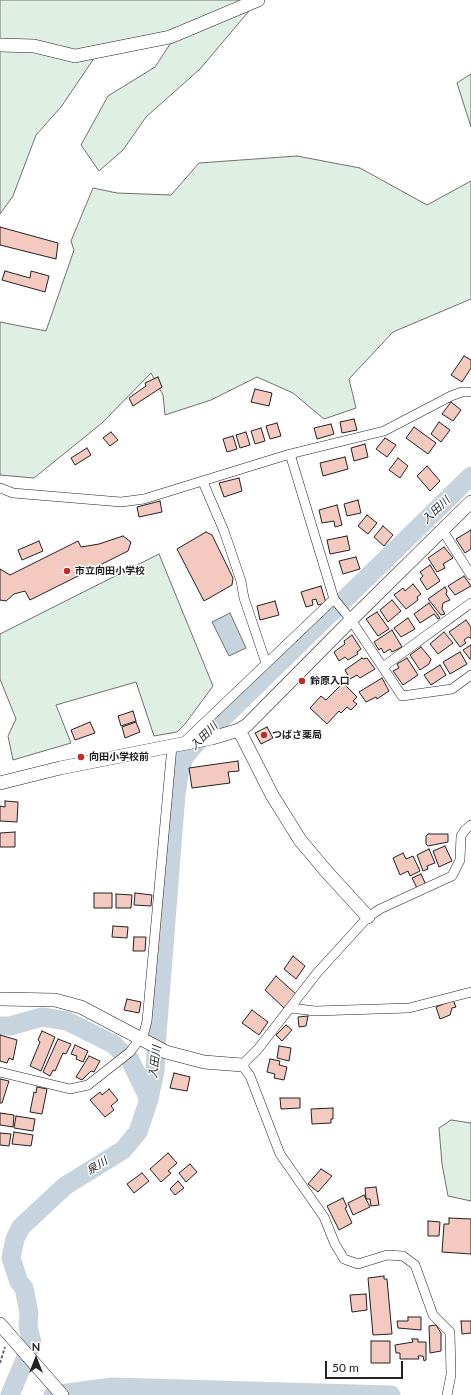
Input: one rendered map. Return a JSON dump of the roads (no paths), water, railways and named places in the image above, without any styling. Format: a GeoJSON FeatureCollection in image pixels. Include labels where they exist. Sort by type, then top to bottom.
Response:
{"type":"FeatureCollection","features":[{"type":"Feature","properties":{"kind":"street"},"geometry":{"type":"LineString","coordinates":[[0,45],[34,46],[74,56],[170,37],[258,0]]}},
{"type":"Feature","properties":{"kind":"street"},"geometry":{"type":"LineString","coordinates":[[0,488],[13,493],[121,502],[144,499],[290,454],[384,431],[451,396],[462,392],[471,392]]}},
{"type":"Feature","properties":{"kind":"street"},"geometry":{"type":"LineString","coordinates":[[290,454],[336,601],[348,616],[402,696],[452,689],[471,675]]}},
{"type":"Feature","properties":{"kind":"street"},"geometry":{"type":"LineString","coordinates":[[203,482],[241,581],[244,598],[266,663]]}},
{"type":"Feature","properties":{"kind":"street"},"geometry":{"type":"LineString","coordinates":[[0,783],[60,768],[212,738],[239,730],[256,718],[348,616],[443,531],[471,502]]}},
{"type":"Feature","properties":{"kind":"street"},"geometry":{"type":"LineString","coordinates":[[443,531],[471,575]]}},
{"type":"Feature","properties":{"kind":"street"},"geometry":{"type":"LineString","coordinates":[[144,1041],[177,745],[336,601]]}},
{"type":"Feature","properties":{"kind":"street"},"geometry":{"type":"LineString","coordinates":[[383,667],[471,603]]}},
{"type":"Feature","properties":{"kind":"street"},"geometry":{"type":"LineString","coordinates":[[239,730],[272,795],[300,840],[368,917]]}},
{"type":"Feature","properties":{"kind":"street"},"geometry":{"type":"LineString","coordinates":[[242,1065],[258,1049],[317,973],[368,917],[380,909],[452,876],[460,860],[461,836],[464,830],[471,825]]}},
{"type":"Feature","properties":{"kind":"street"},"geometry":{"type":"LineString","coordinates":[[291,1008],[315,1011],[409,1008],[471,992]]}},
{"type":"Feature","properties":{"kind":"street"},"geometry":{"type":"LineString","coordinates":[[0,999],[55,1000],[81,1007],[166,1052],[204,1062],[242,1065],[250,1076],[280,1154],[324,1217],[335,1244],[344,1259],[358,1264],[387,1255],[403,1256],[415,1265],[433,1315],[450,1332],[451,1375],[447,1395]]}},
{"type":"Feature","properties":{"kind":"street"},"geometry":{"type":"LineString","coordinates":[[0,1072],[70,1089],[88,1085],[144,1041]]}},
{"type":"Feature","properties":{"kind":"street"},"geometry":{"type":"LineString","coordinates":[[0,1324],[62,1395]]}},
{"type":"Feature","properties":{"kind":"waterway","name":"入田川"},"geometry":{"type":"LineString","coordinates":[[10,1395],[32,1343],[28,1326],[29,1313],[24,1288],[19,1282],[11,1258],[15,1239],[21,1227],[65,1186],[123,1150],[138,1132],[149,1099],[155,1071],[176,794],[180,768],[185,756],[207,731],[225,716],[471,476]]}},
{"type":"Feature","properties":{"kind":"waterway","name":"泉川"},"geometry":{"type":"LineString","coordinates":[[0,1026],[10,1026],[42,1017],[67,1021],[113,1044],[130,1060],[149,1099]]}},
{"type":"Feature","properties":{"kind":"waterway"},"geometry":{"type":"LineString","coordinates":[[53,1395],[112,1387],[391,1395]]}},
{"type":"Feature","properties":{"kind":"place","name":"市立向田小学校"},"geometry":{"type":"Point","coordinates":[67,571]}},
{"type":"Feature","properties":{"kind":"place","name":"鈴原入口"},"geometry":{"type":"Point","coordinates":[302,681]}},
{"type":"Feature","properties":{"kind":"place","name":"つばさ薬局"},"geometry":{"type":"Point","coordinates":[264,735]}},
{"type":"Feature","properties":{"kind":"place","name":"向田小学校前"},"geometry":{"type":"Point","coordinates":[81,757]}}]}
